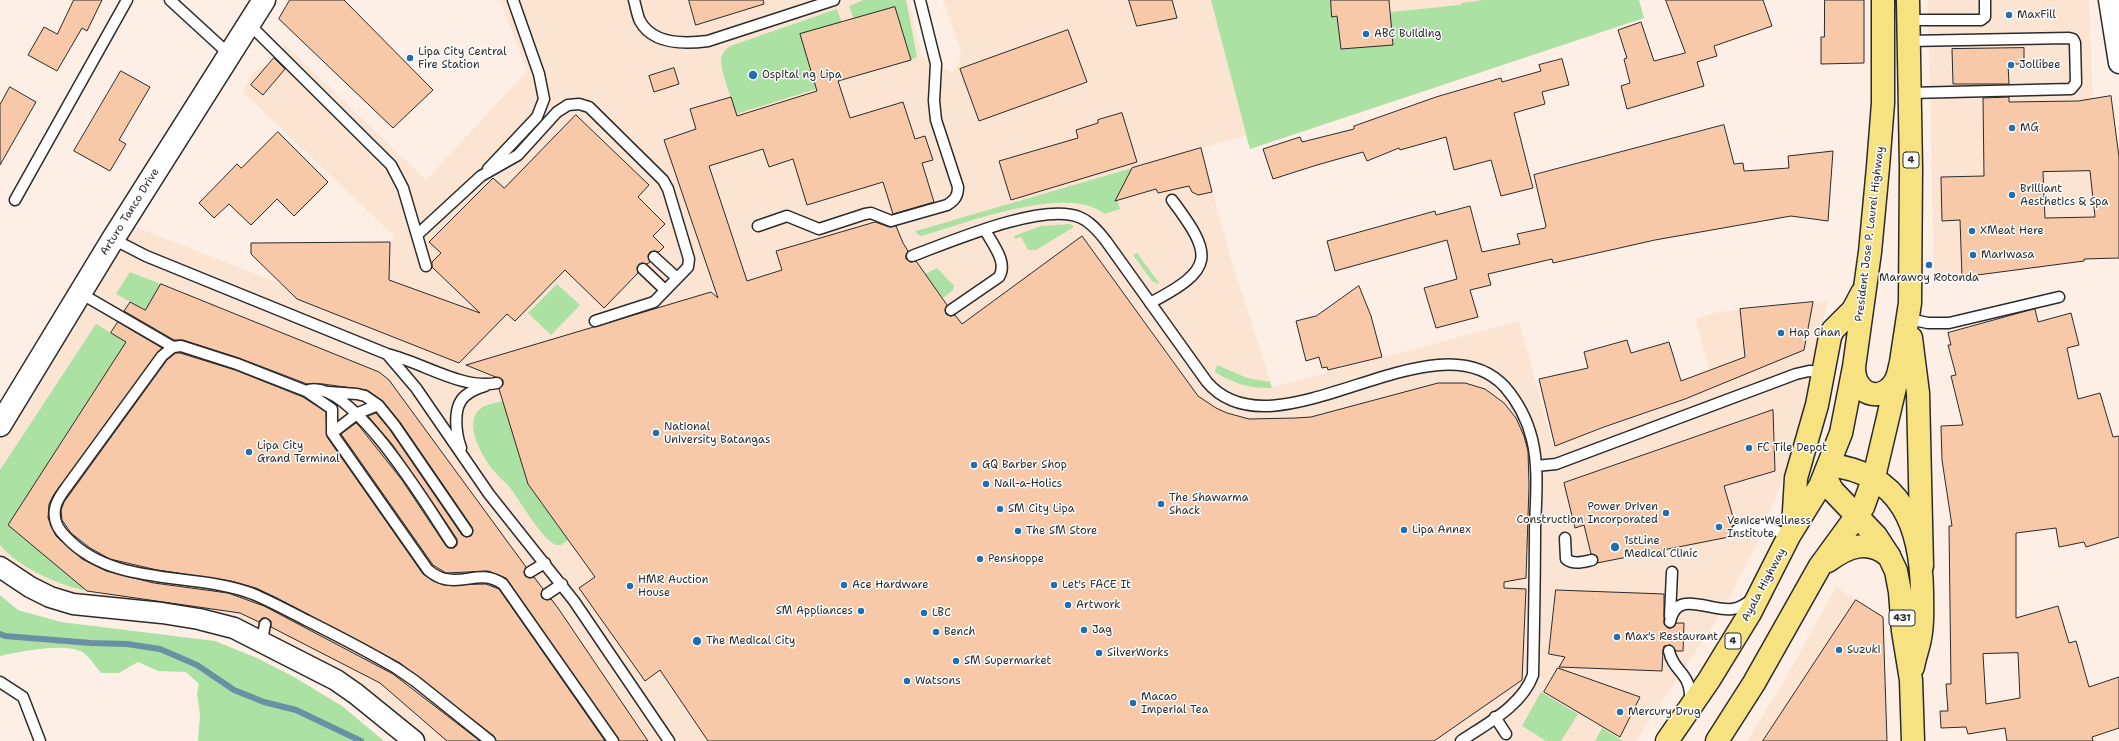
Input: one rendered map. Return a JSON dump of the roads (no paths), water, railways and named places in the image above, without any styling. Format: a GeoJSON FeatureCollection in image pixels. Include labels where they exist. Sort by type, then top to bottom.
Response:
{"type":"FeatureCollection","features":[{"type":"Feature","properties":{"kind":"main road","name":"President Jose P. Laurel Highway"},"geometry":{"type":"LineString","coordinates":[[1828,468],[1847,412],[1870,252],[1882,128],[1884,0]]}},
{"type":"Feature","properties":{"kind":"main road","name":"4"},"geometry":{"type":"LineString","coordinates":[[1717,741],[1754,683],[1820,566],[1858,515],[1868,496],[1874,477],[1899,372],[1908,319],[1911,258],[1909,20]]}},
{"type":"Feature","properties":{"kind":"main road"},"geometry":{"type":"LineString","coordinates":[[1789,536],[1794,520],[1797,473],[1814,415],[1831,333],[1852,310],[1864,288]]}},
{"type":"Feature","properties":{"kind":"main road"},"geometry":{"type":"LineString","coordinates":[[1908,319],[1918,393],[1922,566]]}},
{"type":"Feature","properties":{"kind":"main road"},"geometry":{"type":"LineString","coordinates":[[1854,367],[1855,378],[1858,386],[1864,391],[1875,394],[1880,394],[1890,389],[1899,372]]}},
{"type":"Feature","properties":{"kind":"main road","name":"431"},"geometry":{"type":"LineString","coordinates":[[1911,680],[1922,631],[1922,566],[1915,534],[1904,510],[1890,491],[1874,477],[1851,468],[1828,468],[1827,480],[1832,490],[1858,515],[1876,536],[1889,556],[1899,582],[1903,631],[1911,680],[1913,741]]}},
{"type":"Feature","properties":{"kind":"main road","name":"Ayala Highway"},"geometry":{"type":"LineString","coordinates":[[1667,741],[1709,680],[1761,591],[1789,536],[1820,486],[1828,468]]}},
{"type":"Feature","properties":{"kind":"main road"},"geometry":{"type":"LineString","coordinates":[[1820,566],[1840,552],[1859,545],[1876,548],[1889,556]]}},
{"type":"Feature","properties":{"kind":"street","name":"Arturo Tanco Drive"},"geometry":{"type":"LineString","coordinates":[[0,426],[113,239],[264,0]]}},
{"type":"Feature","properties":{"kind":"street"},"geometry":{"type":"LineString","coordinates":[[2109,0],[2119,63]]}},
{"type":"Feature","properties":{"kind":"street"},"geometry":{"type":"LineString","coordinates":[[0,567],[30,587],[50,597],[73,604],[127,603],[200,613],[234,628],[263,633],[356,694],[414,741]]}},
{"type":"Feature","properties":{"kind":"lane"},"geometry":{"type":"LineString","coordinates":[[15,200],[127,0]]}},
{"type":"Feature","properties":{"kind":"lane"},"geometry":{"type":"LineString","coordinates":[[170,0],[230,55]]}},
{"type":"Feature","properties":{"kind":"lane"},"geometry":{"type":"LineString","coordinates":[[417,235],[481,176],[537,117],[544,99],[539,74],[513,0]]}},
{"type":"Feature","properties":{"kind":"lane"},"geometry":{"type":"LineString","coordinates":[[634,0],[640,21],[650,32],[666,40],[688,44],[708,41],[834,0]]}},
{"type":"Feature","properties":{"kind":"lane"},"geometry":{"type":"LineString","coordinates":[[758,226],[787,216],[819,229],[871,213],[891,221],[947,205],[954,200],[958,194],[958,187],[936,120],[934,101],[936,64],[920,0]]}},
{"type":"Feature","properties":{"kind":"lane"},"geometry":{"type":"LineString","coordinates":[[1909,20],[1981,20],[1985,17],[1985,0]]}},
{"type":"Feature","properties":{"kind":"lane"},"geometry":{"type":"LineString","coordinates":[[1909,20],[2071,38],[2075,43],[2076,83],[2074,88],[2069,90],[1910,93]]}},
{"type":"Feature","properties":{"kind":"lane"},"geometry":{"type":"LineString","coordinates":[[249,24],[391,165],[404,188],[426,266]]}},
{"type":"Feature","properties":{"kind":"lane"},"geometry":{"type":"LineString","coordinates":[[481,176],[518,155],[557,112],[568,105],[579,104],[589,107],[663,180],[668,189],[689,259],[688,267],[654,302],[595,321]]}},
{"type":"Feature","properties":{"kind":"lane"},"geometry":{"type":"LineString","coordinates":[[1150,303],[1180,286],[1196,271],[1202,261],[1201,244],[1194,231],[1172,200]]}},
{"type":"Feature","properties":{"kind":"lane"},"geometry":{"type":"LineString","coordinates":[[912,256],[985,230],[1040,214],[1060,213],[1079,217],[1097,230],[1106,241],[1216,392],[1240,403],[1253,406],[1281,405],[1432,366],[1445,364],[1462,365],[1479,369],[1490,374],[1513,396],[1528,426],[1536,466],[1533,675],[1529,686],[1515,702],[1460,741]]}},
{"type":"Feature","properties":{"kind":"lane"},"geometry":{"type":"LineString","coordinates":[[951,310],[999,277],[1003,271],[1001,260],[985,230]]}},
{"type":"Feature","properties":{"kind":"lane"},"geometry":{"type":"LineString","coordinates":[[113,239],[152,258],[387,354],[414,362],[458,380],[485,386]]}},
{"type":"Feature","properties":{"kind":"lane"},"geometry":{"type":"LineString","coordinates":[[654,257],[677,278]]}},
{"type":"Feature","properties":{"kind":"lane"},"geometry":{"type":"LineString","coordinates":[[642,269],[665,290]]}},
{"type":"Feature","properties":{"kind":"lane"},"geometry":{"type":"LineString","coordinates":[[80,293],[173,347],[187,347],[306,391],[332,409],[332,433],[428,570],[445,580],[484,576],[494,578],[502,584],[614,741]]}},
{"type":"Feature","properties":{"kind":"lane"},"geometry":{"type":"LineString","coordinates":[[1908,319],[1932,324],[1949,323],[2059,297]]}},
{"type":"Feature","properties":{"kind":"lane"},"geometry":{"type":"LineString","coordinates":[[173,347],[162,356],[58,500],[54,520],[62,533],[88,555],[111,566],[136,572],[224,586],[265,600],[396,668],[415,681],[490,741]]}},
{"type":"Feature","properties":{"kind":"lane"},"geometry":{"type":"LineString","coordinates":[[387,354],[416,388],[489,494],[562,584],[669,741]]}},
{"type":"Feature","properties":{"kind":"lane"},"geometry":{"type":"LineString","coordinates":[[1536,466],[1556,464],[1796,374],[1809,371],[1824,372]]}},
{"type":"Feature","properties":{"kind":"lane"},"geometry":{"type":"LineString","coordinates":[[466,460],[457,430],[456,417],[460,404],[463,397],[472,391],[497,383]]}},
{"type":"Feature","properties":{"kind":"lane"},"geometry":{"type":"LineString","coordinates":[[306,391],[315,389],[328,392],[357,394],[371,399],[378,405],[395,426],[467,531]]}},
{"type":"Feature","properties":{"kind":"lane"},"geometry":{"type":"LineString","coordinates":[[328,392],[358,413],[380,439],[451,542]]}},
{"type":"Feature","properties":{"kind":"lane"},"geometry":{"type":"LineString","coordinates":[[332,433],[358,413],[378,405]]}},
{"type":"Feature","properties":{"kind":"lane"},"geometry":{"type":"LineString","coordinates":[[1737,530],[1763,525],[1789,536]]}},
{"type":"Feature","properties":{"kind":"lane"},"geometry":{"type":"LineString","coordinates":[[1565,538],[1566,559],[1576,563],[1592,560]]}},
{"type":"Feature","properties":{"kind":"lane"},"geometry":{"type":"LineString","coordinates":[[530,572],[544,563]]}},
{"type":"Feature","properties":{"kind":"lane"},"geometry":{"type":"LineString","coordinates":[[1672,572],[1670,622],[1672,612],[1680,605],[1693,604],[1733,609],[1747,603],[1761,591]]}},
{"type":"Feature","properties":{"kind":"lane"},"geometry":{"type":"LineString","coordinates":[[547,594],[562,584]]}},
{"type":"Feature","properties":{"kind":"lane"},"geometry":{"type":"LineString","coordinates":[[1669,651],[1672,661],[1684,674],[1688,682],[1690,696],[1689,710]]}},
{"type":"Feature","properties":{"kind":"lane"},"geometry":{"type":"LineString","coordinates":[[0,682],[23,697],[40,741]]}},
{"type":"Feature","properties":{"kind":"lane"},"geometry":{"type":"LineString","coordinates":[[1495,717],[1506,734]]}},
{"type":"Feature","properties":{"kind":"lane"},"geometry":{"type":"LineString","coordinates":[[1473,741],[1479,728]]}},
{"type":"Feature","properties":{"kind":"waterway"},"geometry":{"type":"LineString","coordinates":[[0,634],[5,636],[91,643],[127,644],[160,649],[197,665],[234,690],[264,702],[296,710],[361,741]]}},
{"type":"Feature","properties":{"kind":"place","name":"MaxFill"},"geometry":{"type":"Point","coordinates":[2009,15]}},
{"type":"Feature","properties":{"kind":"place","name":"ABC Building"},"geometry":{"type":"Point","coordinates":[1366,34]}},
{"type":"Feature","properties":{"kind":"place","name":"Lipa City Central Fire Station"},"geometry":{"type":"Point","coordinates":[410,58]}},
{"type":"Feature","properties":{"kind":"place","name":"Jollibee"},"geometry":{"type":"Point","coordinates":[2011,65]}},
{"type":"Feature","properties":{"kind":"place","name":"Ospital ng Lipa"},"geometry":{"type":"Point","coordinates":[753,75]}},
{"type":"Feature","properties":{"kind":"place","name":"MG"},"geometry":{"type":"Point","coordinates":[2012,128]}},
{"type":"Feature","properties":{"kind":"place","name":"Brilliant Aesthetics & Spa"},"geometry":{"type":"Point","coordinates":[2012,195]}},
{"type":"Feature","properties":{"kind":"place","name":"XMeat Here"},"geometry":{"type":"Point","coordinates":[1972,231]}},
{"type":"Feature","properties":{"kind":"place","name":"Mariwasa"},"geometry":{"type":"Point","coordinates":[1973,255]}},
{"type":"Feature","properties":{"kind":"place","name":"Marawoy Rotonda"},"geometry":{"type":"Point","coordinates":[1929,265]}},
{"type":"Feature","properties":{"kind":"place","name":"Hap Chan"},"geometry":{"type":"Point","coordinates":[1781,333]}},
{"type":"Feature","properties":{"kind":"place","name":"National University Batangas"},"geometry":{"type":"Point","coordinates":[656,433]}},
{"type":"Feature","properties":{"kind":"place","name":"FC Tile Depot"},"geometry":{"type":"Point","coordinates":[1749,448]}},
{"type":"Feature","properties":{"kind":"place","name":"Lipa City Grand Terminal"},"geometry":{"type":"Point","coordinates":[249,452]}},
{"type":"Feature","properties":{"kind":"place","name":"GQ Barber Shop"},"geometry":{"type":"Point","coordinates":[974,465]}},
{"type":"Feature","properties":{"kind":"place","name":"Nail-a-Holics"},"geometry":{"type":"Point","coordinates":[986,484]}},
{"type":"Feature","properties":{"kind":"place","name":"The Shawarma Shack"},"geometry":{"type":"Point","coordinates":[1161,504]}},
{"type":"Feature","properties":{"kind":"place","name":"SM City Lipa"},"geometry":{"type":"Point","coordinates":[1000,509]}},
{"type":"Feature","properties":{"kind":"place","name":"Power Driven Construction Incorporated"},"geometry":{"type":"Point","coordinates":[1666,513]}},
{"type":"Feature","properties":{"kind":"place","name":"Venice Wellness Institute"},"geometry":{"type":"Point","coordinates":[1719,527]}},
{"type":"Feature","properties":{"kind":"place","name":"Lipa Annex"},"geometry":{"type":"Point","coordinates":[1404,530]}},
{"type":"Feature","properties":{"kind":"place","name":"The SM Store"},"geometry":{"type":"Point","coordinates":[1018,531]}},
{"type":"Feature","properties":{"kind":"place","name":"1stLine Medical Clinic"},"geometry":{"type":"Point","coordinates":[1615,547]}},
{"type":"Feature","properties":{"kind":"place","name":"Penshoppe"},"geometry":{"type":"Point","coordinates":[980,559]}},
{"type":"Feature","properties":{"kind":"place","name":"Ace Hardware"},"geometry":{"type":"Point","coordinates":[844,585]}},
{"type":"Feature","properties":{"kind":"place","name":"Let's FACE It"},"geometry":{"type":"Point","coordinates":[1054,585]}},
{"type":"Feature","properties":{"kind":"place","name":"HMR Auction House"},"geometry":{"type":"Point","coordinates":[630,586]}},
{"type":"Feature","properties":{"kind":"place","name":"Artwork"},"geometry":{"type":"Point","coordinates":[1068,605]}},
{"type":"Feature","properties":{"kind":"place","name":"SM Appliances"},"geometry":{"type":"Point","coordinates":[861,611]}},
{"type":"Feature","properties":{"kind":"place","name":"LBC"},"geometry":{"type":"Point","coordinates":[924,613]}},
{"type":"Feature","properties":{"kind":"place","name":"Jag"},"geometry":{"type":"Point","coordinates":[1084,630]}},
{"type":"Feature","properties":{"kind":"place","name":"Bench"},"geometry":{"type":"Point","coordinates":[936,632]}},
{"type":"Feature","properties":{"kind":"place","name":"Max's Restaurant"},"geometry":{"type":"Point","coordinates":[1617,637]}},
{"type":"Feature","properties":{"kind":"place","name":"The Medical City"},"geometry":{"type":"Point","coordinates":[697,641]}},
{"type":"Feature","properties":{"kind":"place","name":"Suzuki"},"geometry":{"type":"Point","coordinates":[1839,650]}},
{"type":"Feature","properties":{"kind":"place","name":"SilverWorks"},"geometry":{"type":"Point","coordinates":[1099,653]}},
{"type":"Feature","properties":{"kind":"place","name":"SM Supermarket"},"geometry":{"type":"Point","coordinates":[956,661]}},
{"type":"Feature","properties":{"kind":"place","name":"Watsons"},"geometry":{"type":"Point","coordinates":[907,681]}},
{"type":"Feature","properties":{"kind":"place","name":"Macao Imperial Tea"},"geometry":{"type":"Point","coordinates":[1133,703]}},
{"type":"Feature","properties":{"kind":"place","name":"Mercury Drug"},"geometry":{"type":"Point","coordinates":[1620,712]}}]}
